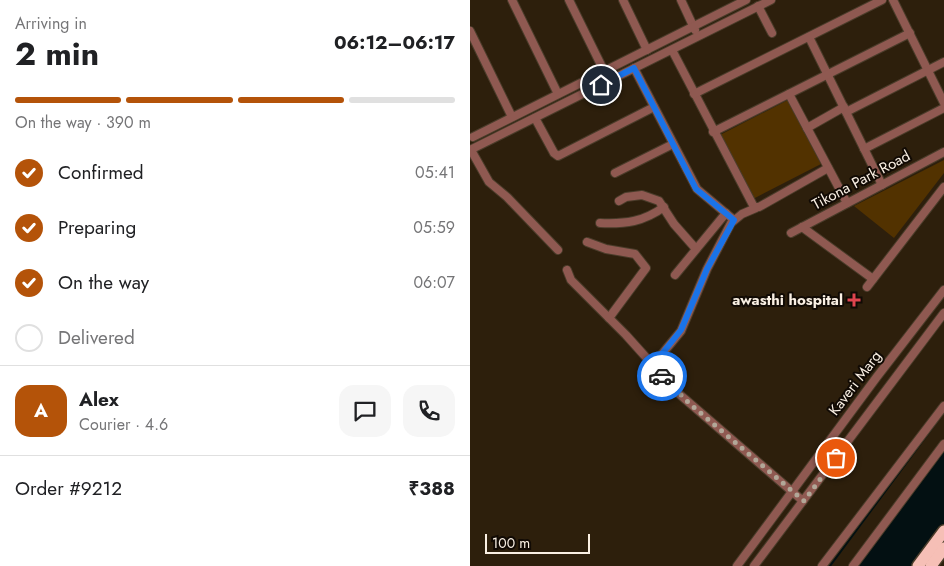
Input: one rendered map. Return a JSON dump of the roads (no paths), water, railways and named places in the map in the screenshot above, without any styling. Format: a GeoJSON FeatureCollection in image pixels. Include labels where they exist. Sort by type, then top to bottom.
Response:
{"type":"FeatureCollection","features":[{"type":"Feature","properties":{"kind":"highway"},"geometry":{"type":"LineString","coordinates":[[918,566],[944,531]]}},
{"type":"Feature","properties":{"kind":"highway"},"geometry":{"type":"LineString","coordinates":[[931,566],[944,548]]}},
{"type":"Feature","properties":{"kind":"street"},"geometry":{"type":"LineString","coordinates":[[512,0],[558,94]]}},
{"type":"Feature","properties":{"kind":"street"},"geometry":{"type":"LineString","coordinates":[[569,0],[604,71]]}},
{"type":"Feature","properties":{"kind":"street"},"geometry":{"type":"LineString","coordinates":[[623,0],[647,50]]}},
{"type":"Feature","properties":{"kind":"street"},"geometry":{"type":"LineString","coordinates":[[681,0],[698,36]]}},
{"type":"Feature","properties":{"kind":"street"},"geometry":{"type":"LineString","coordinates":[[473,149],[771,0]]}},
{"type":"Feature","properties":{"kind":"street"},"geometry":{"type":"LineString","coordinates":[[694,94],[882,0]]}},
{"type":"Feature","properties":{"kind":"street"},"geometry":{"type":"LineString","coordinates":[[893,0],[944,103]]}},
{"type":"Feature","properties":{"kind":"street"},"geometry":{"type":"LineString","coordinates":[[558,250],[507,197],[489,182],[473,149],[472,134],[512,117],[743,1]]}},
{"type":"Feature","properties":{"kind":"street"},"geometry":{"type":"LineString","coordinates":[[758,6],[772,33]]}},
{"type":"Feature","properties":{"kind":"street"},"geometry":{"type":"LineString","coordinates":[[470,31],[512,117]]}},
{"type":"Feature","properties":{"kind":"street"},"geometry":{"type":"LineString","coordinates":[[713,132],[910,33]]}},
{"type":"Feature","properties":{"kind":"street"},"geometry":{"type":"LineString","coordinates":[[809,37],[882,185]]}},
{"type":"Feature","properties":{"kind":"street"},"geometry":{"type":"LineString","coordinates":[[672,50],[713,132],[752,204],[756,208]]}},
{"type":"Feature","properties":{"kind":"street"},"geometry":{"type":"LineString","coordinates":[[807,128],[944,62]]}},
{"type":"Feature","properties":{"kind":"street"},"geometry":{"type":"LineString","coordinates":[[634,68],[696,189],[734,220]]}},
{"type":"Feature","properties":{"kind":"street"},"geometry":{"type":"LineString","coordinates":[[789,94],[847,203]]}},
{"type":"Feature","properties":{"kind":"street"},"geometry":{"type":"LineString","coordinates":[[535,118],[554,153],[558,156],[654,107]]}},
{"type":"Feature","properties":{"kind":"street"},"geometry":{"type":"LineString","coordinates":[[864,149],[944,108]]}},
{"type":"Feature","properties":{"kind":"street"},"geometry":{"type":"LineString","coordinates":[[615,173],[672,144]]}},
{"type":"Feature","properties":{"kind":"street","name":"Tikona Park Road"},"geometry":{"type":"LineString","coordinates":[[790,233],[944,152]]}},
{"type":"Feature","properties":{"kind":"street"},"geometry":{"type":"LineString","coordinates":[[653,365],[681,330],[707,269],[734,220],[828,168]]}},
{"type":"Feature","properties":{"kind":"street"},"geometry":{"type":"LineString","coordinates":[[866,287],[944,187]]}},
{"type":"Feature","properties":{"kind":"street"},"geometry":{"type":"LineString","coordinates":[[619,200],[642,195],[659,201],[674,224],[696,249]]}},
{"type":"Feature","properties":{"kind":"street"},"geometry":{"type":"LineString","coordinates":[[600,222],[636,222],[648,218],[664,206]]}},
{"type":"Feature","properties":{"kind":"street"},"geometry":{"type":"LineString","coordinates":[[675,276],[726,213]]}},
{"type":"Feature","properties":{"kind":"street"},"geometry":{"type":"LineString","coordinates":[[802,227],[873,279]]}},
{"type":"Feature","properties":{"kind":"street"},"geometry":{"type":"LineString","coordinates":[[587,242],[606,249],[635,254],[646,268],[609,318]]}},
{"type":"Feature","properties":{"kind":"street"},"geometry":{"type":"LineString","coordinates":[[567,270],[571,280],[678,392],[804,501]]}},
{"type":"Feature","properties":{"kind":"street","name":"Kaveri Marg"},"geometry":{"type":"LineString","coordinates":[[737,566],[876,378],[944,290]]}},
{"type":"Feature","properties":{"kind":"street","name":"Kaveri Marg"},"geometry":{"type":"LineString","coordinates":[[754,566],[944,313]]}},
{"type":"Feature","properties":{"kind":"street"},"geometry":{"type":"LineString","coordinates":[[876,378],[889,386]]}},
{"type":"Feature","properties":{"kind":"street"},"geometry":{"type":"LineString","coordinates":[[822,566],[944,406]]}},
{"type":"Feature","properties":{"kind":"street"},"geometry":{"type":"LineString","coordinates":[[853,566],[944,444]]}},
{"type":"Feature","properties":{"kind":"waterway"},"geometry":{"type":"LineString","coordinates":[[830,566],[944,412]]}},
{"type":"Feature","properties":{"kind":"place","name":"awasthi hospital"},"geometry":{"type":"Point","coordinates":[854,300]}}]}
